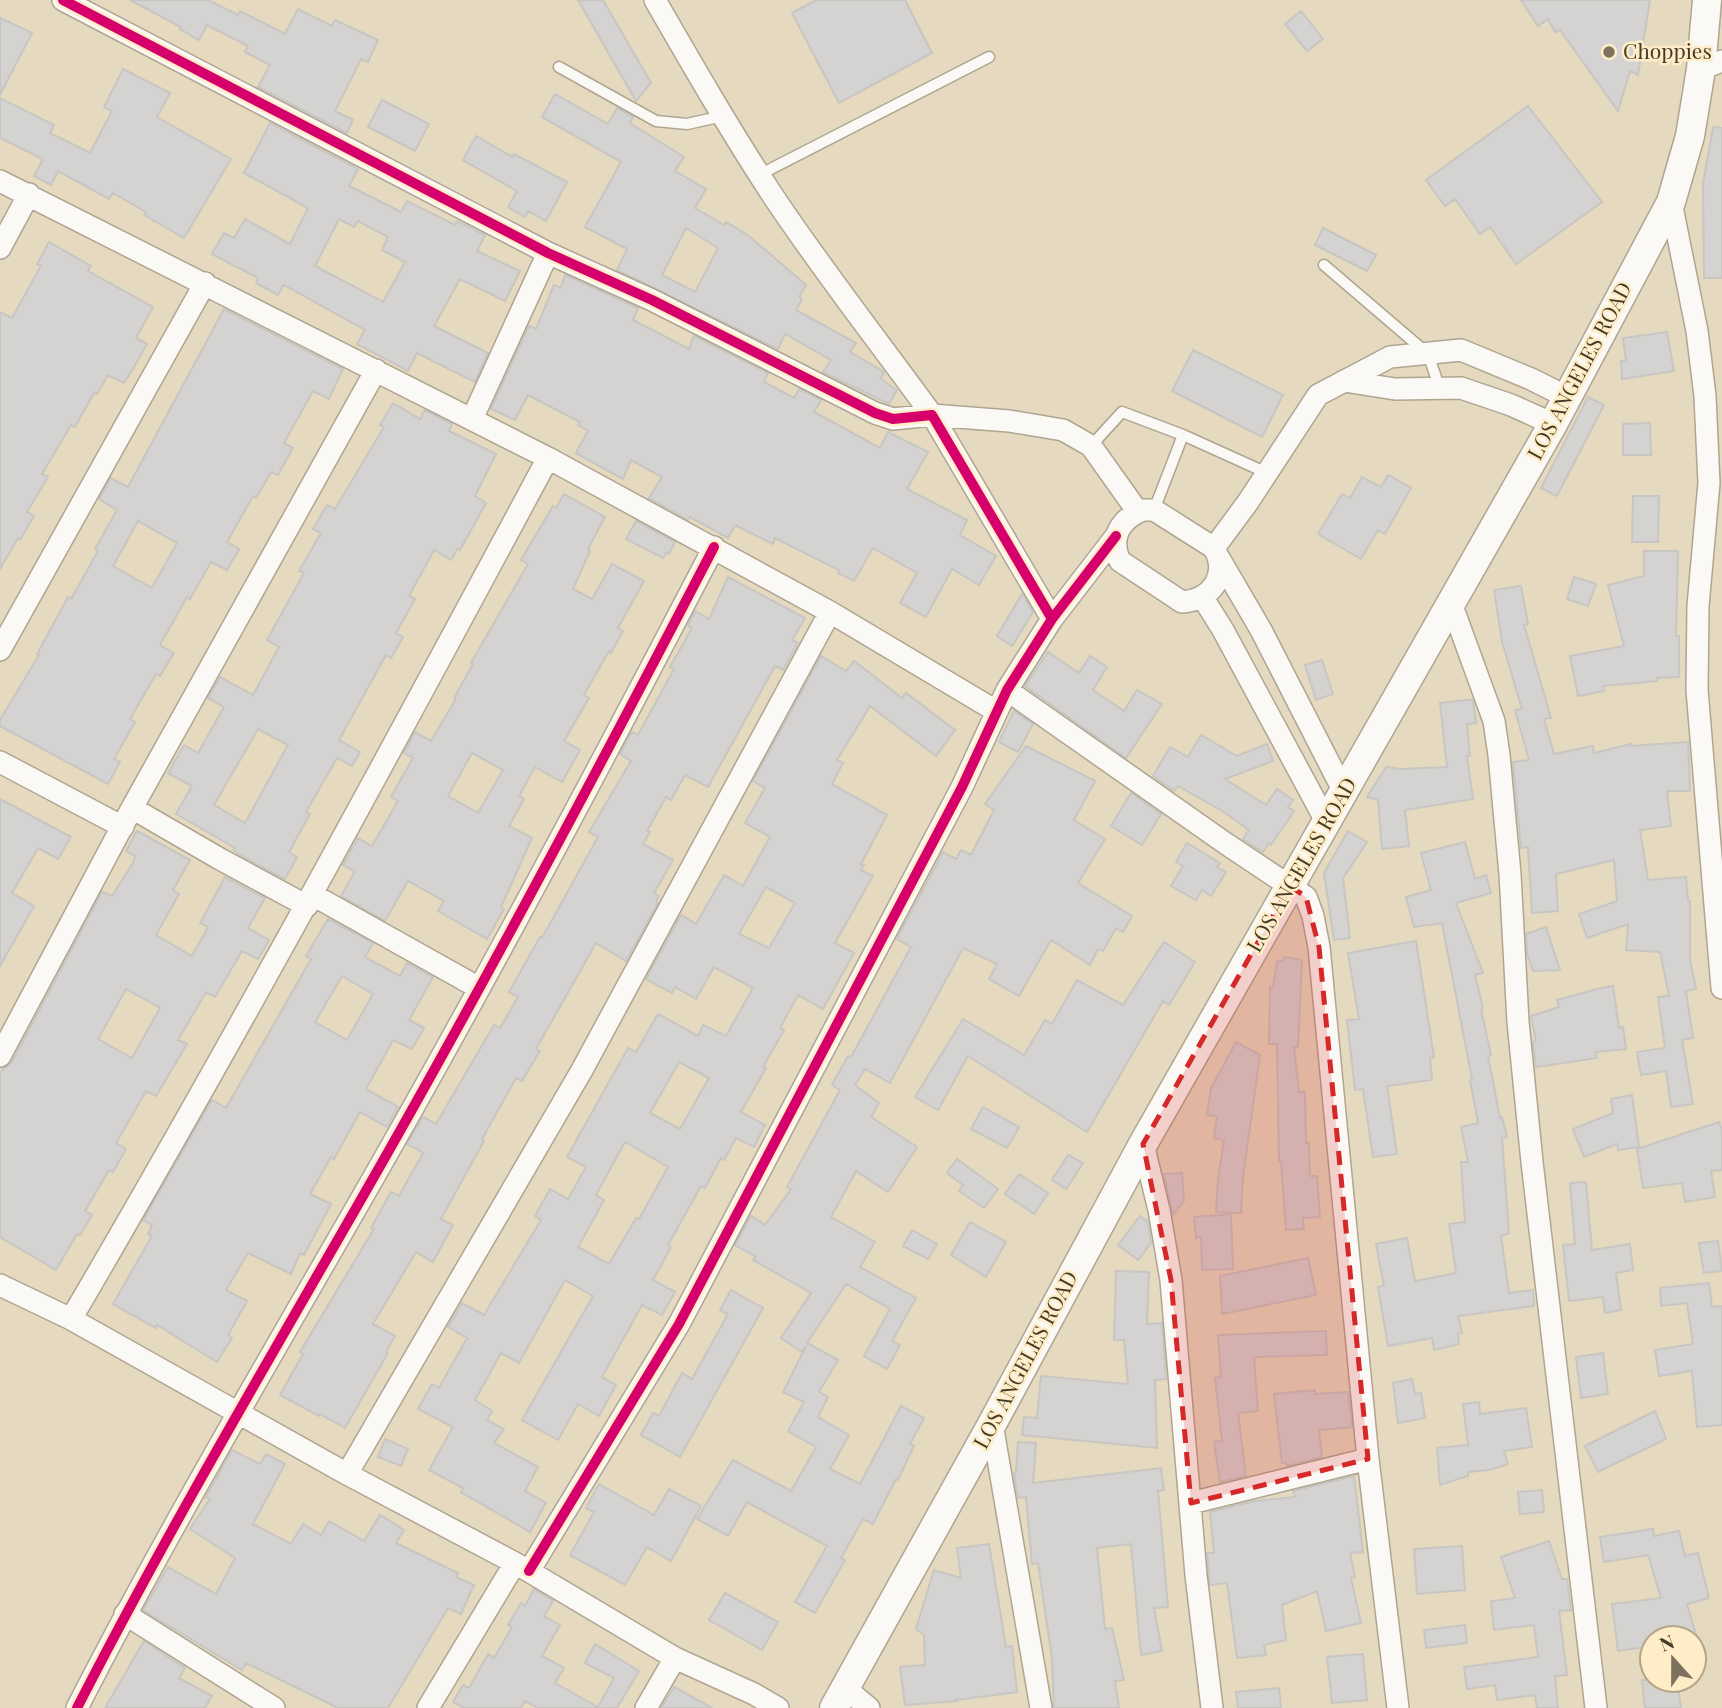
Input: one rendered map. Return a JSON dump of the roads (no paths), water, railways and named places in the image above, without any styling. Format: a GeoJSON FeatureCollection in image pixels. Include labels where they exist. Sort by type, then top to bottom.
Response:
{"type":"FeatureCollection","features":[{"type":"Feature","properties":{"kind":"main road","name":"LOS ANGELES ROAD"},"geometry":{"type":"LineString","coordinates":[[839,1698],[992,1424],[1143,1144],[1553,424],[1671,202],[1712,65],[1707,0]]}},
{"type":"Feature","properties":{"kind":"street"},"geometry":{"type":"LineString","coordinates":[[63,0],[548,253],[652,300],[875,414],[893,419],[932,415],[1009,421],[1063,430],[1091,446],[1146,511],[1216,552],[1261,630],[1345,792]]}},
{"type":"Feature","properties":{"kind":"street"},"geometry":{"type":"LineString","coordinates":[[654,0],[759,175],[862,324],[932,415],[1052,619]]}},
{"type":"Feature","properties":{"kind":"street"},"geometry":{"type":"LineString","coordinates":[[0,181],[548,458],[830,612],[996,711]]}},
{"type":"Feature","properties":{"kind":"street"},"geometry":{"type":"LineString","coordinates":[[0,248],[29,194]]}},
{"type":"Feature","properties":{"kind":"street"},"geometry":{"type":"LineString","coordinates":[[1671,202],[1697,331],[1715,478],[1698,606],[1697,690],[1722,988]]}},
{"type":"Feature","properties":{"kind":"street"},"geometry":{"type":"LineString","coordinates":[[472,419],[548,253]]}},
{"type":"Feature","properties":{"kind":"street"},"geometry":{"type":"LineString","coordinates":[[0,650],[205,283]]}},
{"type":"Feature","properties":{"kind":"street"},"geometry":{"type":"LineString","coordinates":[[1116,536],[1116,553],[1120,561],[1182,603],[1203,598],[1217,583],[1220,574],[1216,552],[1318,395],[1390,357],[1461,351],[1567,397]]}},
{"type":"Feature","properties":{"kind":"street"},"geometry":{"type":"LineString","coordinates":[[0,1056],[132,808],[376,370]]}},
{"type":"Feature","properties":{"kind":"street"},"geometry":{"type":"LineString","coordinates":[[1344,381],[1395,389],[1461,388],[1511,405],[1553,424]]}},
{"type":"Feature","properties":{"kind":"street"},"geometry":{"type":"LineString","coordinates":[[71,1320],[310,900],[548,458]]}},
{"type":"Feature","properties":{"kind":"street"},"geometry":{"type":"LineString","coordinates":[[428,1708],[679,1324],[962,787],[1007,690],[1052,619],[1125,521],[1146,511]]}},
{"type":"Feature","properties":{"kind":"street"},"geometry":{"type":"LineString","coordinates":[[77,1708],[125,1614],[237,1413],[359,1203],[550,860],[714,547]]}},
{"type":"Feature","properties":{"kind":"street"},"geometry":{"type":"LineString","coordinates":[[1086,576],[1120,561]]}},
{"type":"Feature","properties":{"kind":"street"},"geometry":{"type":"LineString","coordinates":[[1203,598],[1327,823]]}},
{"type":"Feature","properties":{"kind":"street"},"geometry":{"type":"LineString","coordinates":[[1451,603],[1494,721],[1499,755],[1510,874],[1518,1022],[1532,1161],[1596,1708]]}},
{"type":"Feature","properties":{"kind":"street"},"geometry":{"type":"LineString","coordinates":[[347,1474],[582,1070],[830,612]]}},
{"type":"Feature","properties":{"kind":"street"},"geometry":{"type":"LineString","coordinates":[[1007,690],[1306,897],[1314,916],[1368,1459],[1398,1708]]}},
{"type":"Feature","properties":{"kind":"street"},"geometry":{"type":"LineString","coordinates":[[0,762],[123,827]]}},
{"type":"Feature","properties":{"kind":"street"},"geometry":{"type":"LineString","coordinates":[[132,808],[220,859],[310,900],[479,988]]}},
{"type":"Feature","properties":{"kind":"street"},"geometry":{"type":"LineString","coordinates":[[1143,1144],[1171,1280],[1196,1575],[1212,1708]]}},
{"type":"Feature","properties":{"kind":"street"},"geometry":{"type":"LineString","coordinates":[[0,1285],[71,1320],[347,1474],[522,1567],[676,1658],[778,1708]]}},
{"type":"Feature","properties":{"kind":"street"},"geometry":{"type":"LineString","coordinates":[[992,1424],[1041,1708]]}},
{"type":"Feature","properties":{"kind":"street"},"geometry":{"type":"LineString","coordinates":[[1191,1503],[1368,1459]]}},
{"type":"Feature","properties":{"kind":"street"},"geometry":{"type":"LineString","coordinates":[[125,1614],[274,1708]]}},
{"type":"Feature","properties":{"kind":"street"},"geometry":{"type":"LineString","coordinates":[[646,1708],[676,1658]]}},
{"type":"Feature","properties":{"kind":"street"},"geometry":{"type":"LineString","coordinates":[[839,1698],[869,1708]]}},
{"type":"Feature","properties":{"kind":"lane"},"geometry":{"type":"LineString","coordinates":[[759,175],[989,57]]}},
{"type":"Feature","properties":{"kind":"lane"},"geometry":{"type":"LineString","coordinates":[[559,67],[656,121],[687,124],[723,116]]}},
{"type":"Feature","properties":{"kind":"lane"},"geometry":{"type":"LineString","coordinates":[[1324,265],[1428,354],[1440,389]]}},
{"type":"Feature","properties":{"kind":"lane"},"geometry":{"type":"LineString","coordinates":[[1091,446],[1122,412],[1183,435],[1267,473]]}},
{"type":"Feature","properties":{"kind":"lane"},"geometry":{"type":"LineString","coordinates":[[1146,511],[1183,435]]}},
{"type":"Feature","properties":{"kind":"place","name":"Choppies"},"geometry":{"type":"Point","coordinates":[1609,52]}}]}
